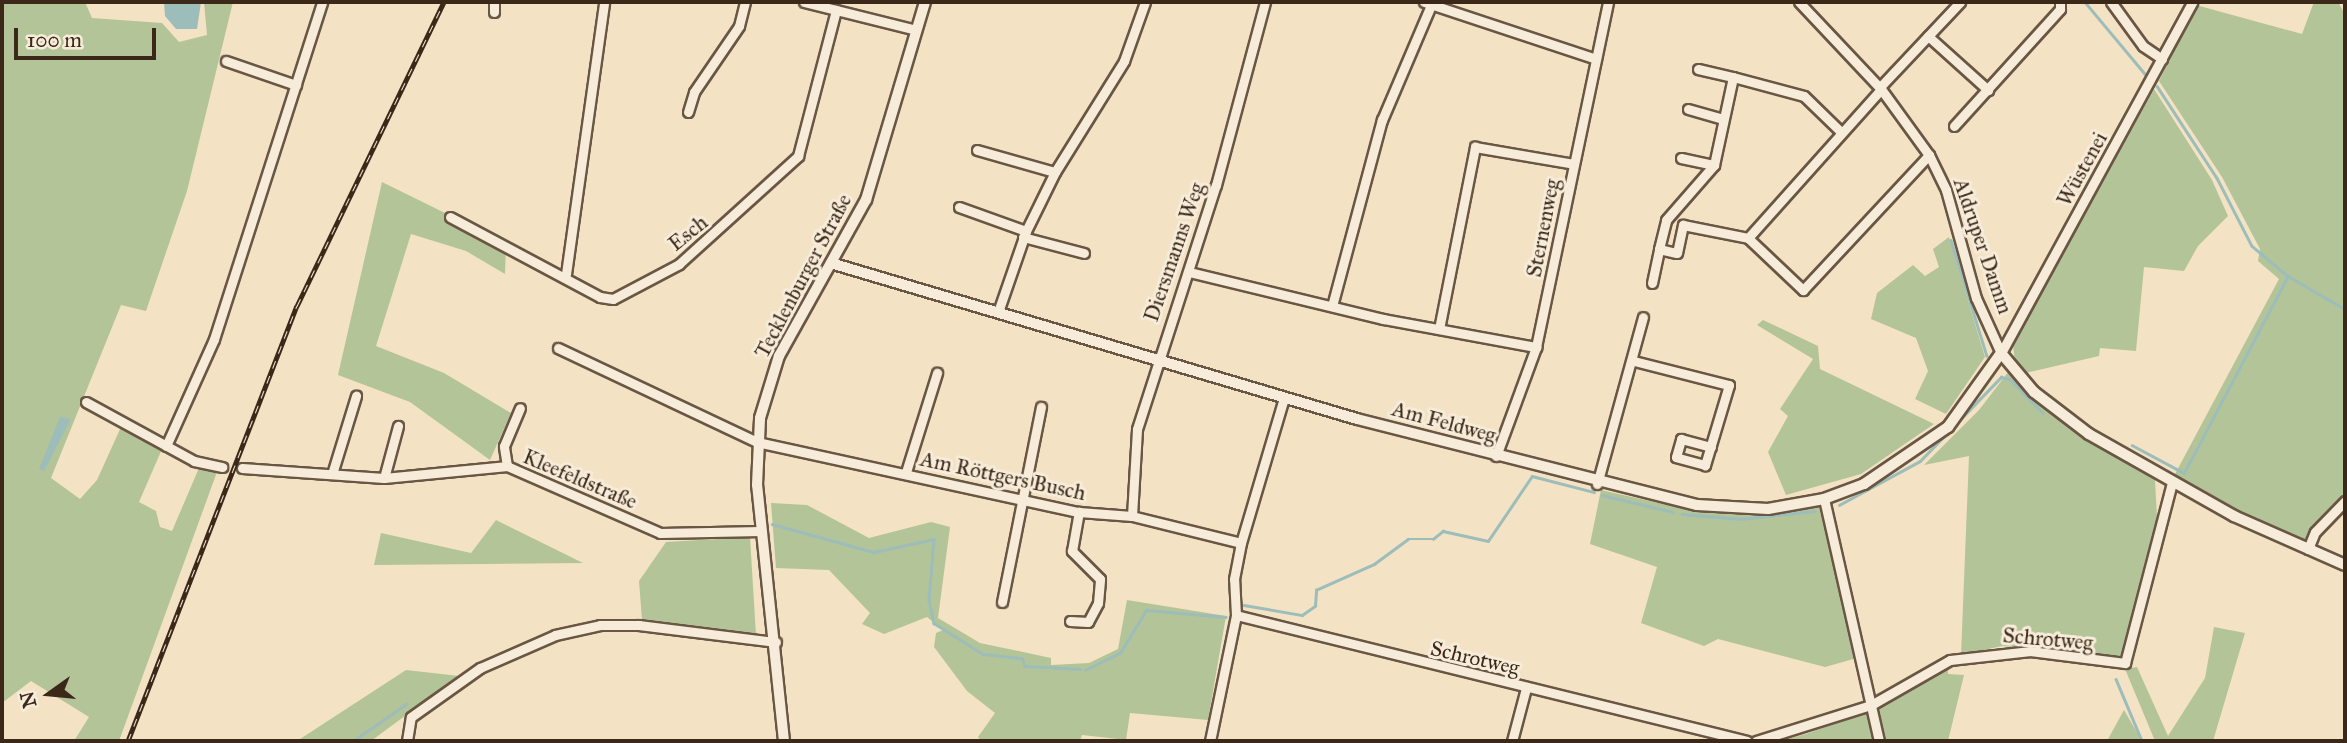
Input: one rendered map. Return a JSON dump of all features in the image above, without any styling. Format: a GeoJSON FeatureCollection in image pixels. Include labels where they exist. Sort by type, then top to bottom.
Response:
{"type":"FeatureCollection","features":[{"type":"Feature","properties":{"kind":"street"},"geometry":{"type":"LineString","coordinates":[[166,446],[214,339],[322,2]]}},
{"type":"Feature","properties":{"kind":"street"},"geometry":{"type":"LineString","coordinates":[[566,274],[604,2]]}},
{"type":"Feature","properties":{"kind":"street"},"geometry":{"type":"LineString","coordinates":[[688,112],[694,92],[739,26],[745,2]]}},
{"type":"Feature","properties":{"kind":"street"},"geometry":{"type":"LineString","coordinates":[[804,2],[916,30]]}},
{"type":"Feature","properties":{"kind":"street","name":"Tecklenburger Straße"},"geometry":{"type":"LineString","coordinates":[[784,741],[776,642],[761,531],[757,442],[779,356],[834,264],[866,200],[925,2]]}},
{"type":"Feature","properties":{"kind":"street"},"geometry":{"type":"LineString","coordinates":[[998,312],[1025,234],[1055,172],[1124,61],[1145,2]]}},
{"type":"Feature","properties":{"kind":"street","name":"Diersmanns Weg"},"geometry":{"type":"LineString","coordinates":[[1132,516],[1137,429],[1155,360],[1189,272],[1265,2]]}},
{"type":"Feature","properties":{"kind":"street","name":"Sternenweg"},"geometry":{"type":"LineString","coordinates":[[1496,456],[1536,347],[1608,2]]}},
{"type":"Feature","properties":{"kind":"street","name":"Aldruper Damm"},"geometry":{"type":"LineString","coordinates":[[1799,2],[1881,88],[1929,155],[1954,214],[1976,298],[2001,353],[2057,412],[2172,483],[2345,565]]}},
{"type":"Feature","properties":{"kind":"street"},"geometry":{"type":"LineString","coordinates":[[1748,238],[1840,131],[1960,2]]}},
{"type":"Feature","properties":{"kind":"street"},"geometry":{"type":"LineString","coordinates":[[1954,126],[1989,90],[2061,2]]}},
{"type":"Feature","properties":{"kind":"street"},"geometry":{"type":"LineString","coordinates":[[2111,2],[2143,46],[2162,59]]}},
{"type":"Feature","properties":{"kind":"street","name":"Wüstenei"},"geometry":{"type":"LineString","coordinates":[[2001,353],[2192,2]]}},
{"type":"Feature","properties":{"kind":"street"},"geometry":{"type":"LineString","coordinates":[[1332,306],[1382,120],[1427,3],[1596,59]]}},
{"type":"Feature","properties":{"kind":"street","name":"Esch"},"geometry":{"type":"LineString","coordinates":[[450,216],[613,299],[679,264],[776,181],[799,156],[836,10]]}},
{"type":"Feature","properties":{"kind":"street"},"geometry":{"type":"LineString","coordinates":[[1928,36],[1989,90]]}},
{"type":"Feature","properties":{"kind":"street"},"geometry":{"type":"LineString","coordinates":[[226,61],[296,85]]}},
{"type":"Feature","properties":{"kind":"street"},"geometry":{"type":"LineString","coordinates":[[1698,69],[1804,96],[1840,131]]}},
{"type":"Feature","properties":{"kind":"street"},"geometry":{"type":"LineString","coordinates":[[1652,283],[1665,220],[1714,165],[1733,77]]}},
{"type":"Feature","properties":{"kind":"street"},"geometry":{"type":"LineString","coordinates":[[1688,109],[1723,119]]}},
{"type":"Feature","properties":{"kind":"street"},"geometry":{"type":"LineString","coordinates":[[1439,329],[1475,147],[1574,164]]}},
{"type":"Feature","properties":{"kind":"street"},"geometry":{"type":"LineString","coordinates":[[977,150],[1055,172]]}},
{"type":"Feature","properties":{"kind":"street"},"geometry":{"type":"LineString","coordinates":[[1665,220],[1710,232],[1748,238],[1803,290],[1929,155]]}},
{"type":"Feature","properties":{"kind":"street"},"geometry":{"type":"LineString","coordinates":[[1681,158],[1714,165]]}},
{"type":"Feature","properties":{"kind":"street"},"geometry":{"type":"LineString","coordinates":[[959,207],[1025,234],[1084,253]]}},
{"type":"Feature","properties":{"kind":"street"},"geometry":{"type":"LineString","coordinates":[[1659,249],[1676,253],[1683,225]]}},
{"type":"Feature","properties":{"kind":"street","name":"Am Feldweg"},"geometry":{"type":"LineString","coordinates":[[834,264],[1284,398],[1597,484],[1697,505],[1768,509],[1824,499],[1874,477],[1948,427],[2001,353]]}},
{"type":"Feature","properties":{"kind":"street"},"geometry":{"type":"LineString","coordinates":[[1189,272],[1332,306],[1536,347]]}},
{"type":"Feature","properties":{"kind":"street"},"geometry":{"type":"LineString","coordinates":[[1597,484],[1643,317]]}},
{"type":"Feature","properties":{"kind":"street","name":"Am Röttgers Busch"},"geometry":{"type":"LineString","coordinates":[[558,348],[757,442],[906,472],[1079,512],[1132,516],[1241,543]]}},
{"type":"Feature","properties":{"kind":"street"},"geometry":{"type":"LineString","coordinates":[[1633,360],[1728,385],[1711,447]]}},
{"type":"Feature","properties":{"kind":"street"},"geometry":{"type":"LineString","coordinates":[[906,472],[937,373]]}},
{"type":"Feature","properties":{"kind":"street"},"geometry":{"type":"LineString","coordinates":[[332,474],[356,396]]}},
{"type":"Feature","properties":{"kind":"street"},"geometry":{"type":"LineString","coordinates":[[1210,741],[1236,615],[1234,579],[1241,543],[1284,398]]}},
{"type":"Feature","properties":{"kind":"street"},"geometry":{"type":"LineString","coordinates":[[86,402],[194,461],[222,467]]}},
{"type":"Feature","properties":{"kind":"street"},"geometry":{"type":"LineString","coordinates":[[1003,602],[1041,407]]}},
{"type":"Feature","properties":{"kind":"street"},"geometry":{"type":"LineString","coordinates":[[507,466],[504,446],[520,408]]}},
{"type":"Feature","properties":{"kind":"street"},"geometry":{"type":"LineString","coordinates":[[384,478],[398,426]]}},
{"type":"Feature","properties":{"kind":"street","name":"Kleefeldstraße"},"geometry":{"type":"LineString","coordinates":[[242,468],[384,478],[507,466],[660,533],[761,531]]}},
{"type":"Feature","properties":{"kind":"street","name":"Schrotweg"},"geometry":{"type":"LineString","coordinates":[[1756,741],[1871,705],[1950,660],[1996,651],[2125,663],[2172,483]]}},
{"type":"Feature","properties":{"kind":"street"},"geometry":{"type":"LineString","coordinates":[[1824,499],[1879,741]]}},
{"type":"Feature","properties":{"kind":"street"},"geometry":{"type":"LineString","coordinates":[[2308,549],[2315,532],[2345,501]]}},
{"type":"Feature","properties":{"kind":"street"},"geometry":{"type":"LineString","coordinates":[[1070,621],[1088,622],[1098,603],[1100,579],[1072,551],[1079,512]]}},
{"type":"Feature","properties":{"kind":"street","name":"Schrotweg"},"geometry":{"type":"LineString","coordinates":[[1236,615],[1747,741]]}},
{"type":"Feature","properties":{"kind":"street"},"geometry":{"type":"LineString","coordinates":[[407,741],[411,717],[480,668],[555,635],[600,625],[639,625],[776,642]]}},
{"type":"Feature","properties":{"kind":"street"},"geometry":{"type":"LineString","coordinates":[[1512,741],[1526,688]]}},
{"type":"Feature","properties":{"kind":"green space"},"geometry":{"type":"Polygon","coordinates":[[[2,2],[85,2],[92,18],[162,23],[179,42],[207,35],[204,2],[233,2],[187,191],[146,311],[121,305],[51,478],[80,499],[97,480],[121,427],[162,449],[139,502],[156,511],[160,527],[172,531],[199,468],[217,472],[119,741],[74,741],[89,717],[31,681],[2,703],[2,2]]]}},
{"type":"Feature","properties":{"kind":"green space"},"geometry":{"type":"Polygon","coordinates":[[[2314,2],[2338,2],[2345,14],[2345,494],[2305,540],[2236,511],[2174,476],[2279,279],[2258,261],[2260,249],[2222,177],[2159,81],[2196,5],[2302,34],[2314,2]]]}},
{"type":"Feature","properties":{"kind":"green space"},"geometry":{"type":"Polygon","coordinates":[[[2154,89],[2212,180],[2228,216],[2198,246],[2184,271],[2144,267],[2136,351],[2100,348],[2099,356],[2025,373],[2015,362],[2013,345],[2154,89]]]}},
{"type":"Feature","properties":{"kind":"green space"},"geometry":{"type":"Polygon","coordinates":[[[382,182],[506,243],[505,274],[466,251],[411,234],[376,346],[444,373],[511,413],[490,460],[410,402],[338,375],[382,182]]]}},
{"type":"Feature","properties":{"kind":"green space"},"geometry":{"type":"Polygon","coordinates":[[[1949,237],[1985,357],[1946,414],[1915,399],[1928,371],[1916,338],[1871,319],[1877,293],[1913,265],[1925,276],[1939,267],[1933,249],[1949,237]]]}},
{"type":"Feature","properties":{"kind":"green space"},"geometry":{"type":"Polygon","coordinates":[[[1763,320],[1818,346],[1820,369],[1934,424],[1861,474],[1786,495],[1768,452],[1788,416],[1780,409],[1813,359],[1757,325],[1763,320]]]}},
{"type":"Feature","properties":{"kind":"green space"},"geometry":{"type":"Polygon","coordinates":[[[2009,371],[2054,416],[2155,480],[2157,517],[2126,658],[2002,646],[1961,655],[1969,456],[1924,465],[1979,410],[2009,371]]]}},
{"type":"Feature","properties":{"kind":"green space"},"geometry":{"type":"Polygon","coordinates":[[[1601,490],[1694,511],[1765,513],[1819,507],[1857,658],[1825,667],[1718,639],[1704,646],[1641,623],[1657,567],[1590,544],[1601,490]]]}},
{"type":"Feature","properties":{"kind":"green space"},"geometry":{"type":"Polygon","coordinates":[[[771,503],[807,505],[869,538],[931,522],[950,527],[938,618],[980,643],[1051,658],[1051,665],[1089,663],[1118,649],[1127,600],[1226,616],[1208,720],[1130,713],[1126,740],[1082,735],[1080,741],[981,741],[978,737],[995,713],[967,691],[934,647],[936,633],[943,630],[927,617],[884,634],[862,624],[870,613],[829,570],[776,568],[771,503]]]}},
{"type":"Feature","properties":{"kind":"green space"},"geometry":{"type":"Polygon","coordinates":[[[496,520],[583,563],[374,565],[381,533],[471,553],[496,520]]]}},
{"type":"Feature","properties":{"kind":"green space"},"geometry":{"type":"Polygon","coordinates":[[[750,537],[756,635],[642,620],[639,581],[666,542],[750,537]]]}},
{"type":"Feature","properties":{"kind":"green space"},"geometry":{"type":"Polygon","coordinates":[[[2214,627],[2245,633],[2213,741],[2155,741],[2125,669],[2137,667],[2168,736],[2205,678],[2214,627]]]}},
{"type":"Feature","properties":{"kind":"green space"},"geometry":{"type":"Polygon","coordinates":[[[1948,668],[1948,674],[1964,675],[1948,741],[1885,741],[1877,708],[1885,698],[1948,668]]]}},
{"type":"Feature","properties":{"kind":"green space"},"geometry":{"type":"Polygon","coordinates":[[[406,670],[459,676],[371,741],[297,741],[406,670]]]}},
{"type":"Feature","properties":{"kind":"green space"},"geometry":{"type":"Polygon","coordinates":[[[2124,710],[2142,741],[2107,741],[2124,710]]]}},
{"type":"Feature","properties":{"kind":"green space"},"geometry":{"type":"Polygon","coordinates":[[[1867,712],[1874,741],[1780,741],[1806,734],[1867,712]]]}},
{"type":"Feature","properties":{"kind":"water"},"geometry":{"type":"Polygon","coordinates":[[[164,2],[201,2],[197,29],[176,29],[165,16],[164,2]]]}},
{"type":"Feature","properties":{"kind":"water"},"geometry":{"type":"Polygon","coordinates":[[[60,417],[71,419],[44,471],[39,469],[60,417]]]}},
{"type":"Feature","properties":{"kind":"waterway"},"geometry":{"type":"LineString","coordinates":[[2085,2],[2146,75]]}},
{"type":"Feature","properties":{"kind":"waterway"},"geometry":{"type":"LineString","coordinates":[[2157,86],[2217,178],[2252,246],[2288,276]]}},
{"type":"Feature","properties":{"kind":"waterway"},"geometry":{"type":"LineString","coordinates":[[1951,240],[1987,356]]}},
{"type":"Feature","properties":{"kind":"waterway"},"geometry":{"type":"LineString","coordinates":[[2132,445],[2184,473],[2288,276],[2345,309]]}},
{"type":"Feature","properties":{"kind":"waterway"},"geometry":{"type":"LineString","coordinates":[[1839,505],[1920,461],[2001,377],[2010,379],[2043,413]]}},
{"type":"Feature","properties":{"kind":"waterway"},"geometry":{"type":"LineString","coordinates":[[1244,605],[1302,615],[1315,606],[1316,590],[1374,564],[1408,539],[1433,539],[1443,531],[1488,541],[1532,476],[1594,492]]}},
{"type":"Feature","properties":{"kind":"waterway"},"geometry":{"type":"LineString","coordinates":[[1602,495],[1673,512]]}},
{"type":"Feature","properties":{"kind":"waterway"},"geometry":{"type":"LineString","coordinates":[[1682,514],[1741,519],[1815,511]]}},
{"type":"Feature","properties":{"kind":"waterway"},"geometry":{"type":"LineString","coordinates":[[772,524],[874,552],[934,539],[929,600],[934,623],[983,654],[1022,658],[1025,666],[1080,669]]}},
{"type":"Feature","properties":{"kind":"waterway"},"geometry":{"type":"LineString","coordinates":[[1085,670],[1120,653],[1146,610],[1226,617]]}},
{"type":"Feature","properties":{"kind":"waterway"},"geometry":{"type":"LineString","coordinates":[[2116,679],[2142,741]]}},
{"type":"Feature","properties":{"kind":"waterway"},"geometry":{"type":"LineString","coordinates":[[353,741],[406,704]]}},
{"type":"Feature","properties":{"kind":"railway"},"geometry":{"type":"LineString","coordinates":[[128,741],[297,306],[444,2]]}}]}
